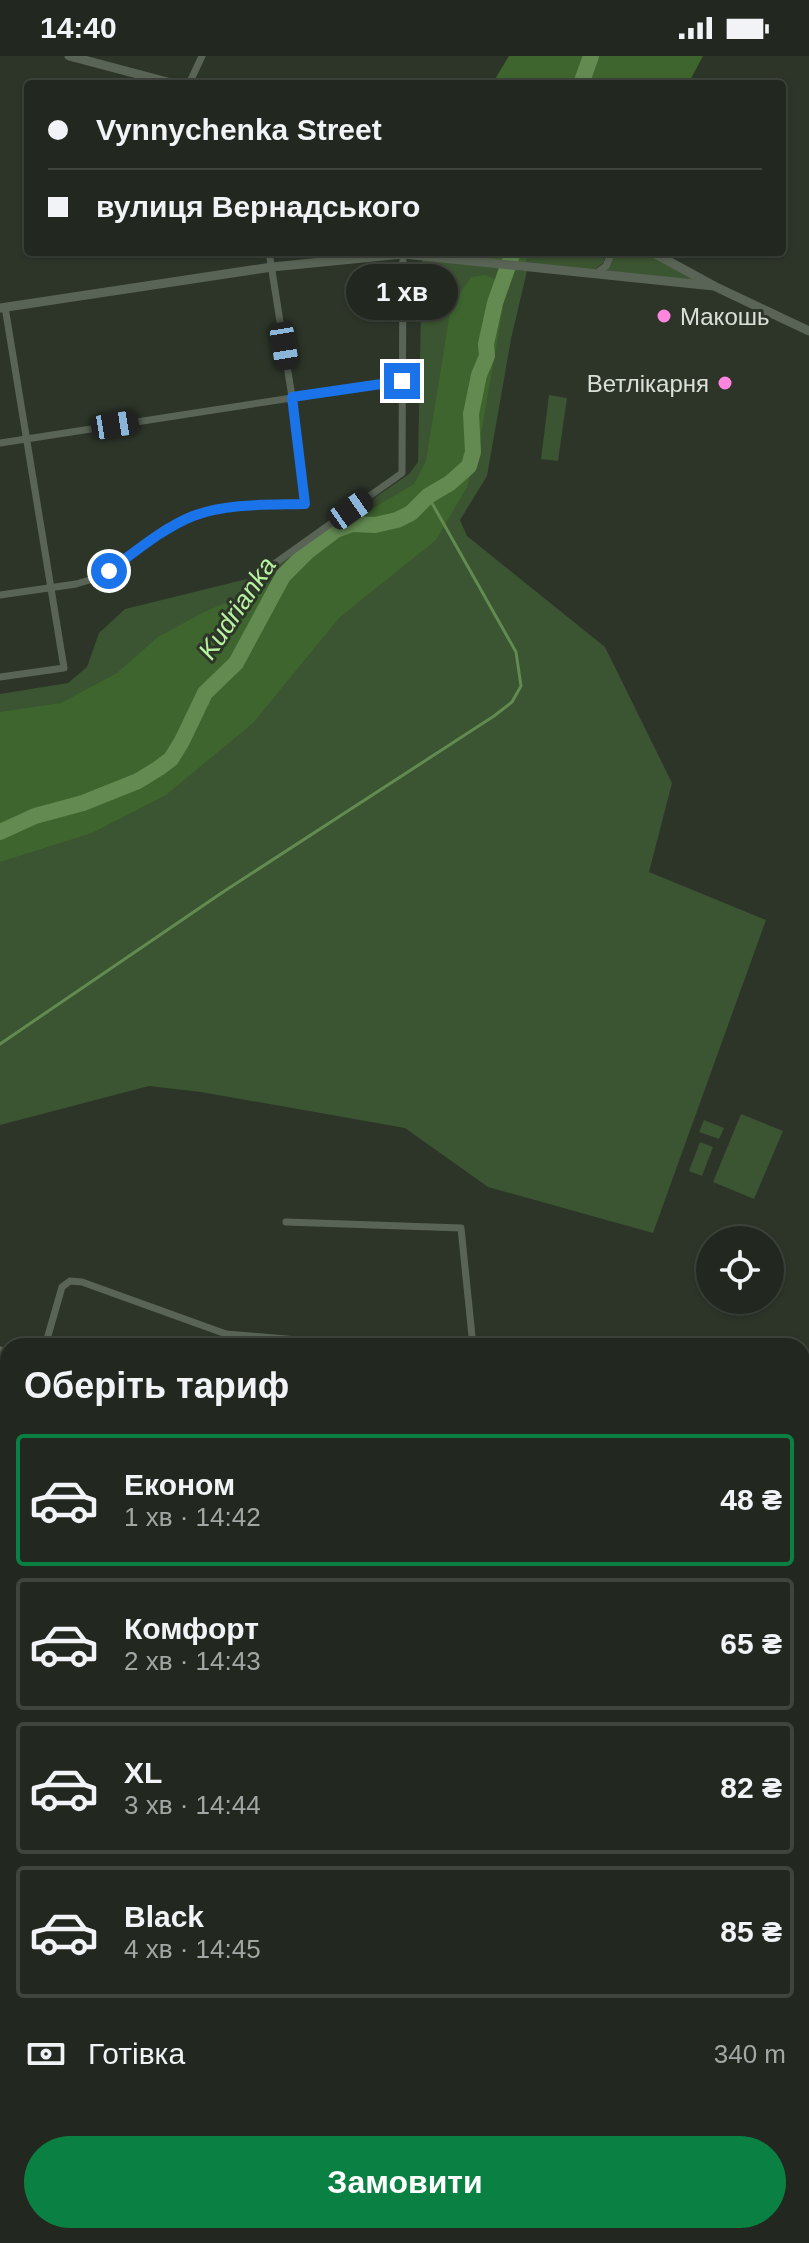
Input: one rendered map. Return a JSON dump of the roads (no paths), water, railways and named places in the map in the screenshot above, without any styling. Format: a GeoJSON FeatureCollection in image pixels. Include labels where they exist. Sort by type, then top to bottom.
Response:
{"type":"FeatureCollection","features":[{"type":"Feature","properties":{"kind":"street"},"geometry":{"type":"LineString","coordinates":[[69,56],[160,80]]}},
{"type":"Feature","properties":{"kind":"street"},"geometry":{"type":"LineString","coordinates":[[191,80],[202,56]]}},
{"type":"Feature","properties":{"kind":"street"},"geometry":{"type":"LineString","coordinates":[[0,595],[93,579],[192,517],[217,509],[305,504],[270,256]]}},
{"type":"Feature","properties":{"kind":"street"},"geometry":{"type":"LineString","coordinates":[[0,677],[64,668],[3,308],[272,267],[375,256]]}},
{"type":"Feature","properties":{"kind":"street"},"geometry":{"type":"LineString","coordinates":[[274,564],[402,473],[403,256]]}},
{"type":"Feature","properties":{"kind":"street"},"geometry":{"type":"LineString","coordinates":[[430,256],[714,286]]}},
{"type":"Feature","properties":{"kind":"street"},"geometry":{"type":"LineString","coordinates":[[595,274],[606,266],[610,256]]}},
{"type":"Feature","properties":{"kind":"street"},"geometry":{"type":"LineString","coordinates":[[659,256],[809,331]]}},
{"type":"Feature","properties":{"kind":"street"},"geometry":{"type":"LineString","coordinates":[[0,443],[402,381]]}},
{"type":"Feature","properties":{"kind":"street"},"geometry":{"type":"LineString","coordinates":[[286,1222],[461,1228],[472,1338]]}},
{"type":"Feature","properties":{"kind":"street"},"geometry":{"type":"LineString","coordinates":[[47,1338],[62,1287],[70,1281],[82,1282],[226,1334],[273,1338]]}},
{"type":"Feature","properties":{"kind":"street"},"geometry":{"type":"LineString","coordinates":[[225,1338],[226,1334]]}},
{"type":"Feature","properties":{"kind":"waterway","name":"Kudrianka"},"geometry":{"type":"LineString","coordinates":[[582,80],[591,56]]}},
{"type":"Feature","properties":{"kind":"waterway","name":"Kudrianka"},"geometry":{"type":"LineString","coordinates":[[0,832],[35,816],[83,803],[138,781],[171,759],[205,693],[236,663],[283,576],[307,552],[336,530],[352,524],[375,525],[411,513],[428,496],[450,483],[469,466],[473,452],[471,414],[479,375],[487,356],[486,344],[495,303],[512,256]]}},
{"type":"Feature","properties":{"kind":"waterway"},"geometry":{"type":"LineString","coordinates":[[0,1044],[223,892],[512,702],[521,686],[516,652],[428,496]]}},
{"type":"Feature","properties":{"kind":"place","name":"Макошь"},"geometry":{"type":"Point","coordinates":[664,316]}},
{"type":"Feature","properties":{"kind":"place","name":"Ветлікарня"},"geometry":{"type":"Point","coordinates":[725,383]}}]}
